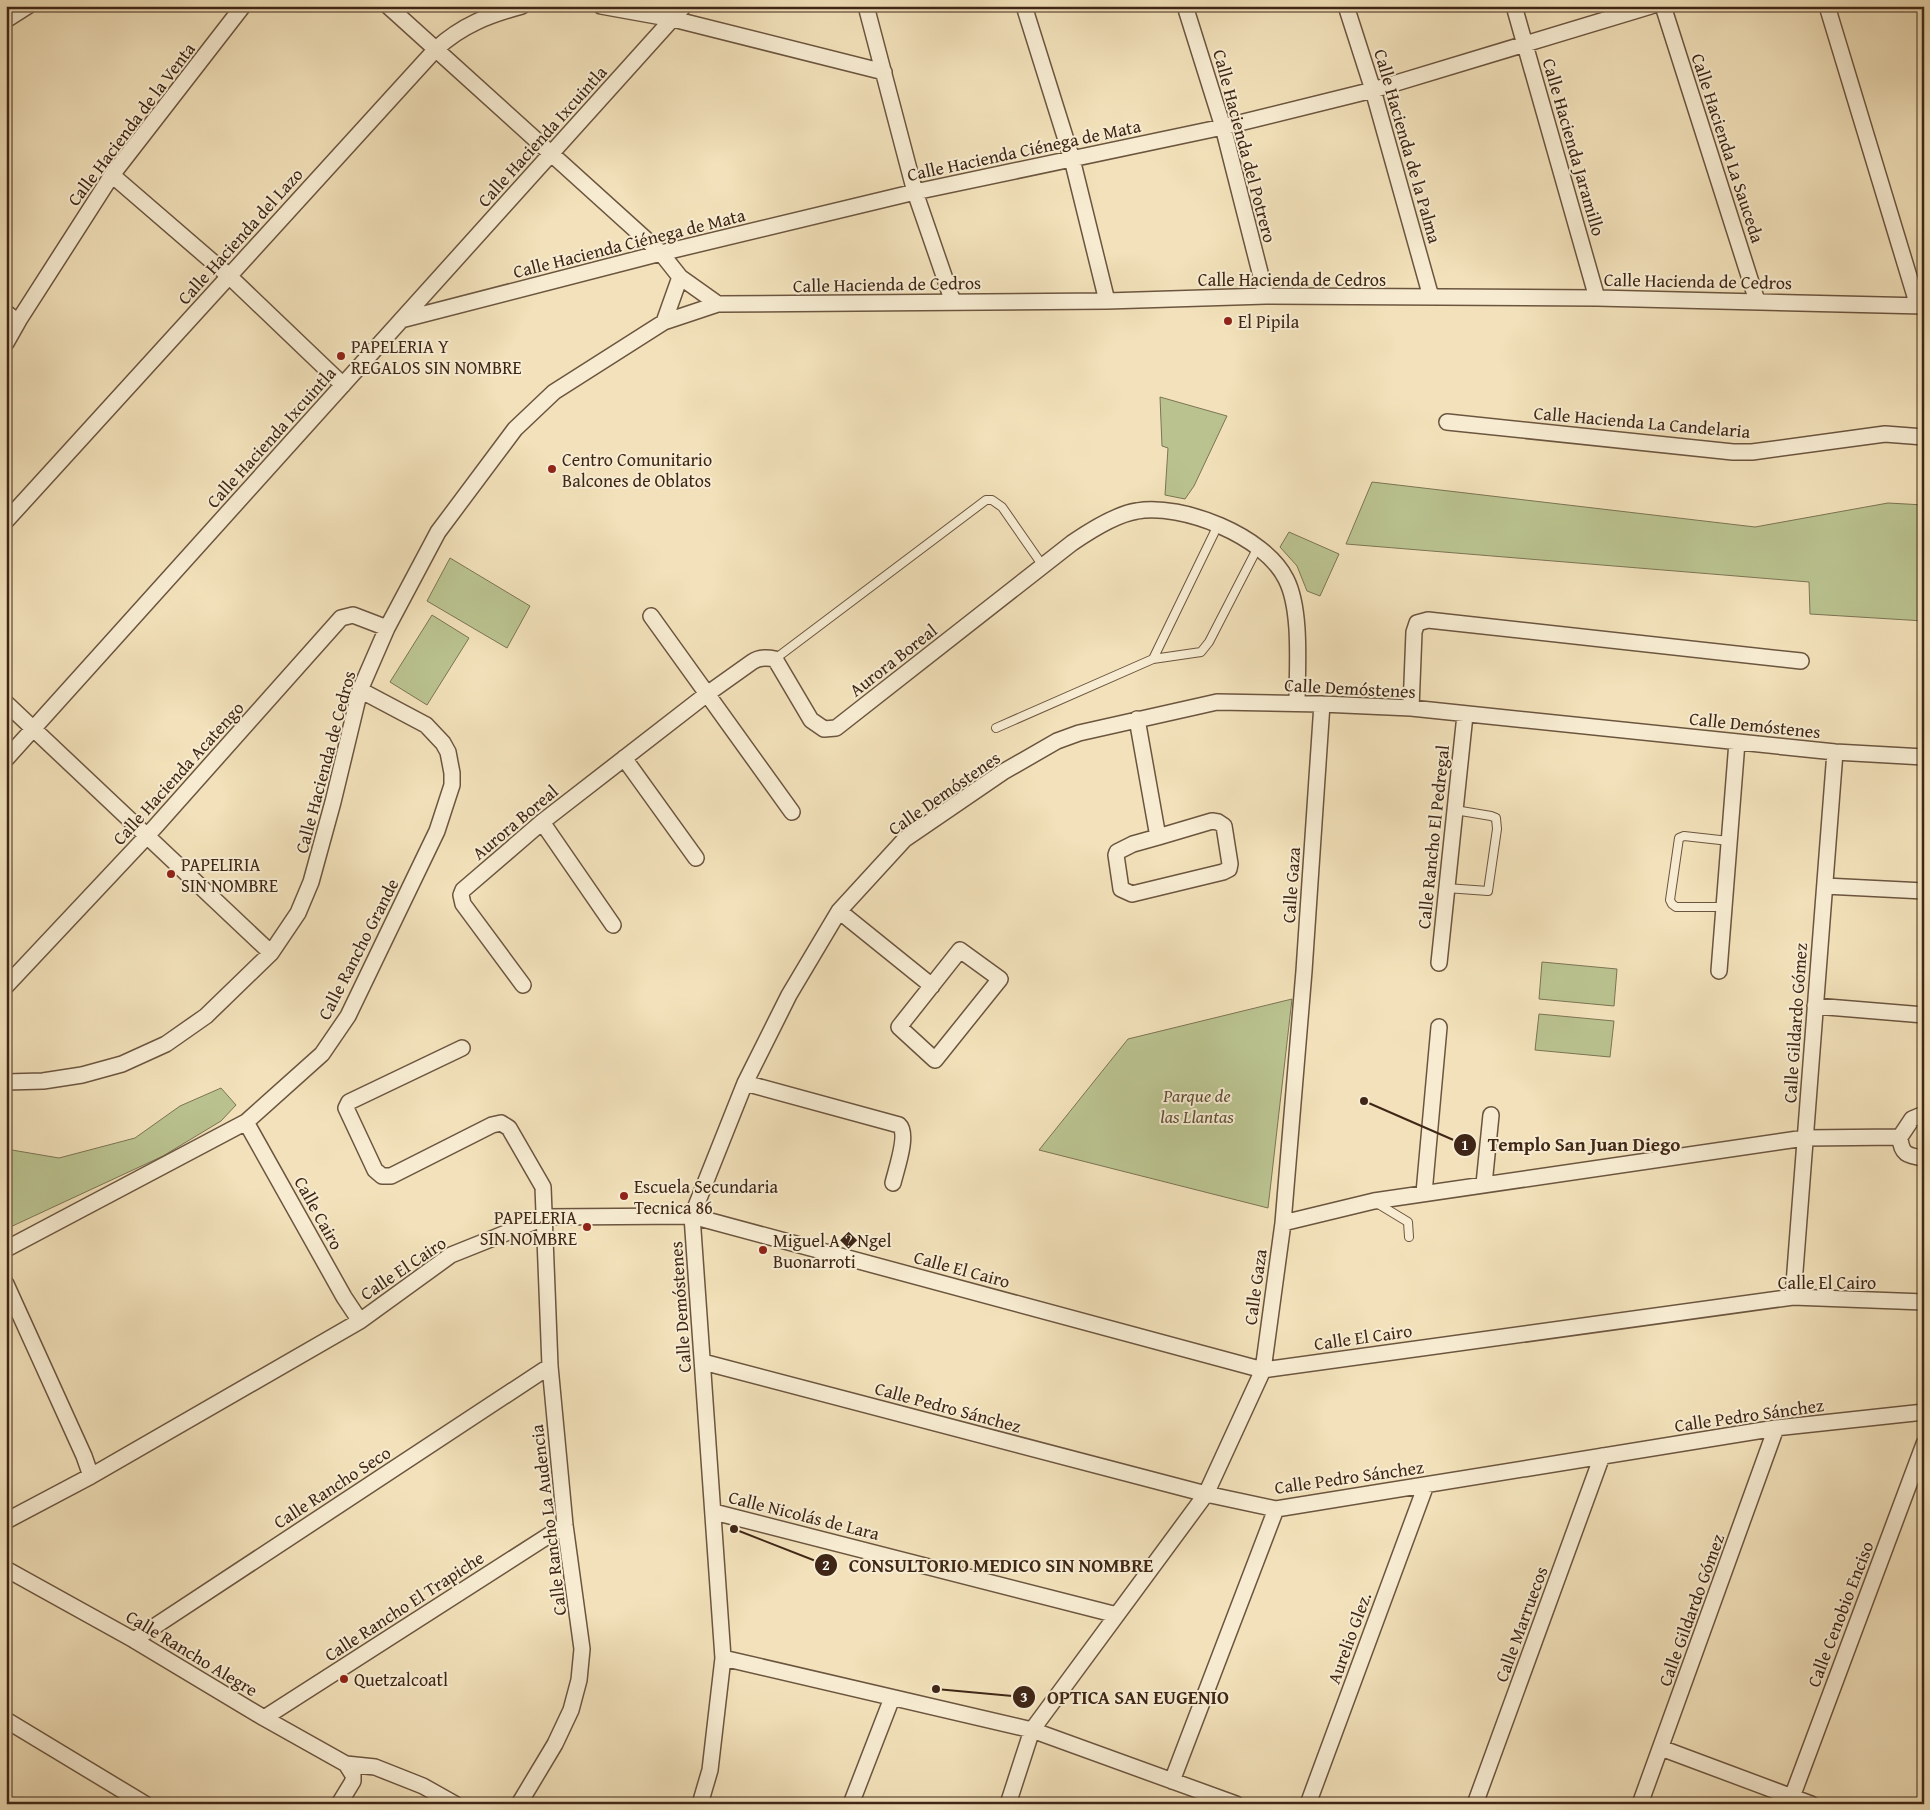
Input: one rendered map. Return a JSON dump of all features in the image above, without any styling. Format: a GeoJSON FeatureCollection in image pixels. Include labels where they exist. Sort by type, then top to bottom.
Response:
{"type":"FeatureCollection","features":[{"type":"Feature","properties":{"kind":"street"},"geometry":{"type":"LineString","coordinates":[[6,20],[28,6]]}},
{"type":"Feature","properties":{"kind":"street","name":"Calle Hacienda de la Venta"},"geometry":{"type":"LineString","coordinates":[[6,343],[112,175],[243,6]]}},
{"type":"Feature","properties":{"kind":"street"},"geometry":{"type":"LineString","coordinates":[[388,6],[661,253],[680,277],[718,304]]}},
{"type":"Feature","properties":{"kind":"street","name":"Calle Hacienda del Lazo"},"geometry":{"type":"LineString","coordinates":[[6,521],[436,49],[451,35],[471,24],[522,6]]}},
{"type":"Feature","properties":{"kind":"street"},"geometry":{"type":"LineString","coordinates":[[601,6],[673,19],[884,72]]}},
{"type":"Feature","properties":{"kind":"street","name":"Calle Hacienda Ixcuintla"},"geometry":{"type":"LineString","coordinates":[[6,760],[684,6]]}},
{"type":"Feature","properties":{"kind":"street"},"geometry":{"type":"LineString","coordinates":[[866,6],[915,192],[953,302]]}},
{"type":"Feature","properties":{"kind":"street"},"geometry":{"type":"LineString","coordinates":[[1024,6],[1072,159],[1107,301]]}},
{"type":"Feature","properties":{"kind":"street","name":"Calle Hacienda del Potrero"},"geometry":{"type":"LineString","coordinates":[[1185,6],[1223,127],[1266,296]]}},
{"type":"Feature","properties":{"kind":"street","name":"Calle Hacienda de la Palma"},"geometry":{"type":"LineString","coordinates":[[1346,6],[1373,90],[1432,297]]}},
{"type":"Feature","properties":{"kind":"street","name":"Calle Hacienda Jaramillo"},"geometry":{"type":"LineString","coordinates":[[1514,6],[1597,298]]}},
{"type":"Feature","properties":{"kind":"street","name":"Calle Hacienda Ciénega de Mata"},"geometry":{"type":"LineString","coordinates":[[401,320],[661,253],[915,192],[1223,127],[1373,90],[1651,6]]}},
{"type":"Feature","properties":{"kind":"street","name":"Calle Hacienda La Sauceda"},"geometry":{"type":"LineString","coordinates":[[1663,6],[1757,301]]}},
{"type":"Feature","properties":{"kind":"street"},"geometry":{"type":"LineString","coordinates":[[1827,6],[1921,306]]}},
{"type":"Feature","properties":{"kind":"street"},"geometry":{"type":"LineString","coordinates":[[112,175],[228,276],[343,385]]}},
{"type":"Feature","properties":{"kind":"street"},"geometry":{"type":"LineString","coordinates":[[664,322],[680,277]]}},
{"type":"Feature","properties":{"kind":"street","name":"Calle Hacienda de Cedros"},"geometry":{"type":"LineString","coordinates":[[6,1082],[43,1081],[82,1075],[122,1064],[166,1044],[206,1016],[271,953],[298,913],[311,882],[334,802],[360,690],[387,628],[438,532],[515,429],[554,392],[664,322],[718,304],[1107,301],[1266,296],[1597,298],[1921,306]]}},
{"type":"Feature","properties":{"kind":"street"},"geometry":{"type":"LineString","coordinates":[[6,310],[19,320]]}},
{"type":"Feature","properties":{"kind":"street","name":"Calle Hacienda La Candelaria"},"geometry":{"type":"LineString","coordinates":[[1447,422],[1733,452],[1752,452],[1885,434],[1924,437]]}},
{"type":"Feature","properties":{"kind":"street","name":"Aurora Boreal"},"geometry":{"type":"LineString","coordinates":[[523,985],[462,904],[461,895],[466,887],[542,822],[624,758],[707,694],[757,659],[764,657],[775,659],[811,720],[824,729],[836,728],[1083,536],[1134,511],[1147,509],[1174,511],[1218,525],[1258,547],[1282,571],[1291,592],[1297,644],[1297,703]]}},
{"type":"Feature","properties":{"kind":"street","name":"Calle Hacienda Acatengo"},"geometry":{"type":"LineString","coordinates":[[6,986],[147,836],[341,618],[357,615],[387,628]]}},
{"type":"Feature","properties":{"kind":"street"},"geometry":{"type":"LineString","coordinates":[[651,616],[792,812]]}},
{"type":"Feature","properties":{"kind":"street"},"geometry":{"type":"LineString","coordinates":[[1410,708],[1414,632],[1417,623],[1422,621],[1438,621],[1801,661]]}},
{"type":"Feature","properties":{"kind":"street","name":"Calle Rancho Grande"},"geometry":{"type":"LineString","coordinates":[[6,1249],[246,1122],[322,1054],[348,1016],[438,831],[452,785],[448,752],[438,737],[420,721],[360,690]]}},
{"type":"Feature","properties":{"kind":"street","name":"Calle Demóstenes"},"geometry":{"type":"LineString","coordinates":[[700,1804],[710,1770],[723,1658],[692,1216],[745,1083],[788,995],[839,911],[905,839],[1003,772],[1057,741],[1079,733],[1136,719],[1218,702],[1410,708],[1835,752],[1924,757]]}},
{"type":"Feature","properties":{"kind":"street"},"geometry":{"type":"LineString","coordinates":[[6,703],[271,953]]}},
{"type":"Feature","properties":{"kind":"street","name":"Calle Gaza"},"geometry":{"type":"LineString","coordinates":[[1008,1804],[1032,1730],[1206,1494],[1263,1370],[1283,1223],[1304,972],[1322,704]]}},
{"type":"Feature","properties":{"kind":"street","name":"Calle Rancho El Pedregal"},"geometry":{"type":"LineString","coordinates":[[1439,963],[1465,715]]}},
{"type":"Feature","properties":{"kind":"street"},"geometry":{"type":"LineString","coordinates":[[1136,719],[1158,837]]}},
{"type":"Feature","properties":{"kind":"street"},"geometry":{"type":"LineString","coordinates":[[1719,972],[1737,742]]}},
{"type":"Feature","properties":{"kind":"street","name":"Calle Gildardo Gómez"},"geometry":{"type":"LineString","coordinates":[[1793,1297],[1835,752]]}},
{"type":"Feature","properties":{"kind":"street"},"geometry":{"type":"LineString","coordinates":[[624,758],[696,858]]}},
{"type":"Feature","properties":{"kind":"street"},"geometry":{"type":"LineString","coordinates":[[1212,821],[1218,822],[1224,826],[1230,864],[1229,869],[1132,894],[1123,891],[1116,853],[1118,850],[1133,844],[1158,837],[1212,821]]}},
{"type":"Feature","properties":{"kind":"street"},"geometry":{"type":"LineString","coordinates":[[542,822],[613,925]]}},
{"type":"Feature","properties":{"kind":"street"},"geometry":{"type":"LineString","coordinates":[[1825,886],[1924,890]]}},
{"type":"Feature","properties":{"kind":"street"},"geometry":{"type":"LineString","coordinates":[[839,911],[932,986]]}},
{"type":"Feature","properties":{"kind":"street"},"geometry":{"type":"LineString","coordinates":[[960,950],[1000,978],[935,1060],[899,1027],[932,986],[960,950]]}},
{"type":"Feature","properties":{"kind":"street"},"geometry":{"type":"LineString","coordinates":[[1815,1006],[1924,1015]]}},
{"type":"Feature","properties":{"kind":"street"},"geometry":{"type":"LineString","coordinates":[[1424,1193],[1439,1027]]}},
{"type":"Feature","properties":{"kind":"street","name":"Calle Rancho La Audencia"},"geometry":{"type":"LineString","coordinates":[[462,1048],[349,1102],[346,1108],[375,1170],[382,1176],[391,1176],[492,1125],[501,1123],[509,1128],[543,1187],[546,1217],[550,1366],[565,1525],[582,1649],[578,1680],[571,1710],[555,1744],[519,1804]]}},
{"type":"Feature","properties":{"kind":"street"},"geometry":{"type":"LineString","coordinates":[[745,1083],[894,1122],[902,1127],[904,1136],[893,1184]]}},
{"type":"Feature","properties":{"kind":"street"},"geometry":{"type":"LineString","coordinates":[[1924,1114],[1912,1119],[1900,1137],[1901,1146],[1906,1154],[1924,1158]]}},
{"type":"Feature","properties":{"kind":"street"},"geometry":{"type":"LineString","coordinates":[[1484,1184],[1490,1115]]}},
{"type":"Feature","properties":{"kind":"street","name":"Calle Cairo"},"geometry":{"type":"LineString","coordinates":[[246,1122],[344,1297],[360,1322]]}},
{"type":"Feature","properties":{"kind":"street"},"geometry":{"type":"LineString","coordinates":[[1283,1223],[1374,1201],[1805,1138],[1900,1137]]}},
{"type":"Feature","properties":{"kind":"street","name":"Calle El Cairo"},"geometry":{"type":"LineString","coordinates":[[6,1521],[91,1476],[360,1322],[451,1255],[546,1217],[692,1216],[1263,1370],[1793,1297],[1924,1302]]}},
{"type":"Feature","properties":{"kind":"street"},"geometry":{"type":"LineString","coordinates":[[6,1284],[91,1476]]}},
{"type":"Feature","properties":{"kind":"street","name":"Calle Pedro Sánchez"},"geometry":{"type":"LineString","coordinates":[[703,1362],[1206,1494],[1276,1509],[1776,1428],[1924,1412]]}},
{"type":"Feature","properties":{"kind":"street","name":"Calle Rancho Seco"},"geometry":{"type":"LineString","coordinates":[[134,1640],[550,1366]]}},
{"type":"Feature","properties":{"kind":"street","name":"Calle Gildardo Gómez"},"geometry":{"type":"LineString","coordinates":[[1640,1804],[1776,1428]]}},
{"type":"Feature","properties":{"kind":"street","name":"Calle Cenobio Enciso"},"geometry":{"type":"LineString","coordinates":[[1792,1797],[1924,1444]]}},
{"type":"Feature","properties":{"kind":"street","name":"Calle Marruecos"},"geometry":{"type":"LineString","coordinates":[[1475,1804],[1602,1456]]}},
{"type":"Feature","properties":{"kind":"street","name":"Aurelio Glez."},"geometry":{"type":"LineString","coordinates":[[1308,1804],[1426,1485]]}},
{"type":"Feature","properties":{"kind":"street"},"geometry":{"type":"LineString","coordinates":[[1172,1781],[1276,1509]]}},
{"type":"Feature","properties":{"kind":"street","name":"Calle Nicolás de Lara"},"geometry":{"type":"LineString","coordinates":[[714,1512],[1117,1614]]}},
{"type":"Feature","properties":{"kind":"street","name":"Calle Rancho El Trapiche"},"geometry":{"type":"LineString","coordinates":[[264,1718],[565,1525]]}},
{"type":"Feature","properties":{"kind":"street","name":"Calle Rancho Alegre"},"geometry":{"type":"LineString","coordinates":[[6,1569],[134,1640],[350,1769]]}},
{"type":"Feature","properties":{"kind":"street"},"geometry":{"type":"LineString","coordinates":[[723,1658],[1032,1730],[1236,1804]]}},
{"type":"Feature","properties":{"kind":"street"},"geometry":{"type":"LineString","coordinates":[[851,1804],[892,1698]]}},
{"type":"Feature","properties":{"kind":"street"},"geometry":{"type":"LineString","coordinates":[[6,1720],[145,1804]]}},
{"type":"Feature","properties":{"kind":"street"},"geometry":{"type":"LineString","coordinates":[[1661,1748],[1811,1804]]}},
{"type":"Feature","properties":{"kind":"street"},"geometry":{"type":"LineString","coordinates":[[339,1804],[353,1781],[350,1769],[375,1767],[423,1786],[455,1804]]}},
{"type":"Feature","properties":{"kind":"lane"},"geometry":{"type":"LineString","coordinates":[[775,659],[986,500],[992,500],[1002,507],[1043,566]]}},
{"type":"Feature","properties":{"kind":"lane"},"geometry":{"type":"LineString","coordinates":[[1154,659],[1218,525]]}},
{"type":"Feature","properties":{"kind":"lane"},"geometry":{"type":"LineString","coordinates":[[996,728],[1154,659],[1201,652],[1209,642],[1258,547]]}},
{"type":"Feature","properties":{"kind":"lane"},"geometry":{"type":"LineString","coordinates":[[1446,888],[1488,891],[1497,829],[1496,818],[1492,816],[1455,810]]}},
{"type":"Feature","properties":{"kind":"lane"},"geometry":{"type":"LineString","coordinates":[[1724,907],[1676,907],[1670,900],[1679,838],[1684,836],[1730,841]]}},
{"type":"Feature","properties":{"kind":"lane"},"geometry":{"type":"LineString","coordinates":[[1374,1201],[1408,1222],[1409,1237]]}},
{"type":"Feature","properties":{"kind":"green space"},"geometry":{"type":"Polygon","coordinates":[[[1160,397],[1227,416],[1194,486],[1185,499],[1165,495],[1168,448],[1162,446],[1160,397]]]}},
{"type":"Feature","properties":{"kind":"green space"},"geometry":{"type":"Polygon","coordinates":[[[1372,482],[1755,527],[1888,503],[1924,505],[1924,621],[1810,614],[1809,582],[1346,544],[1372,482]]]}},
{"type":"Feature","properties":{"kind":"green space"},"geometry":{"type":"Polygon","coordinates":[[[1289,532],[1339,554],[1320,596],[1307,591],[1297,566],[1280,547],[1289,532]]]}},
{"type":"Feature","properties":{"kind":"green space"},"geometry":{"type":"Polygon","coordinates":[[[450,558],[530,606],[507,648],[427,601],[450,558]]]}},
{"type":"Feature","properties":{"kind":"green space"},"geometry":{"type":"Polygon","coordinates":[[[432,615],[469,638],[427,705],[390,682],[432,615]]]}},
{"type":"Feature","properties":{"kind":"green space"},"geometry":{"type":"Polygon","coordinates":[[[1542,962],[1617,969],[1614,1006],[1539,999],[1542,962]]]}},
{"type":"Feature","properties":{"kind":"green space","name":"Parque de las Llantas"},"geometry":{"type":"Polygon","coordinates":[[[1292,999],[1268,1208],[1039,1150],[1128,1039],[1292,999]]]}},
{"type":"Feature","properties":{"kind":"green space"},"geometry":{"type":"Polygon","coordinates":[[[1539,1014],[1614,1021],[1610,1057],[1535,1050],[1539,1014]]]}},
{"type":"Feature","properties":{"kind":"green space"},"geometry":{"type":"Polygon","coordinates":[[[221,1088],[236,1105],[221,1121],[163,1156],[6,1229],[6,1149],[59,1158],[135,1138],[180,1106],[221,1088]]]}},
{"type":"Feature","properties":{"kind":"place","name":"El Pipila"},"geometry":{"type":"Point","coordinates":[1228,321]}},
{"type":"Feature","properties":{"kind":"place","name":"PAPELERIA Y REGALOS SIN NOMBRE"},"geometry":{"type":"Point","coordinates":[341,356]}},
{"type":"Feature","properties":{"kind":"place","name":"Centro Comunitario Balcones de Oblatos"},"geometry":{"type":"Point","coordinates":[552,469]}},
{"type":"Feature","properties":{"kind":"place","name":"PAPELIRIA SIN NOMBRE"},"geometry":{"type":"Point","coordinates":[171,874]}},
{"type":"Feature","properties":{"kind":"place","name":"Templo San Juan Diego"},"geometry":{"type":"Point","coordinates":[1364,1101]}},
{"type":"Feature","properties":{"kind":"place","name":"Escuela Secundaria Tecnica 86"},"geometry":{"type":"Point","coordinates":[624,1196]}},
{"type":"Feature","properties":{"kind":"place","name":"PAPELERIA SIN NOMBRE"},"geometry":{"type":"Point","coordinates":[587,1227]}},
{"type":"Feature","properties":{"kind":"place","name":"Miguel A�Ngel Buonarroti"},"geometry":{"type":"Point","coordinates":[763,1250]}},
{"type":"Feature","properties":{"kind":"place","name":"CONSULTORIO MEDICO SIN NOMBRE"},"geometry":{"type":"Point","coordinates":[734,1529]}},
{"type":"Feature","properties":{"kind":"place","name":"Quetzalcoatl"},"geometry":{"type":"Point","coordinates":[344,1679]}},
{"type":"Feature","properties":{"kind":"place","name":"OPTICA SAN EUGENIO"},"geometry":{"type":"Point","coordinates":[936,1689]}}]}
